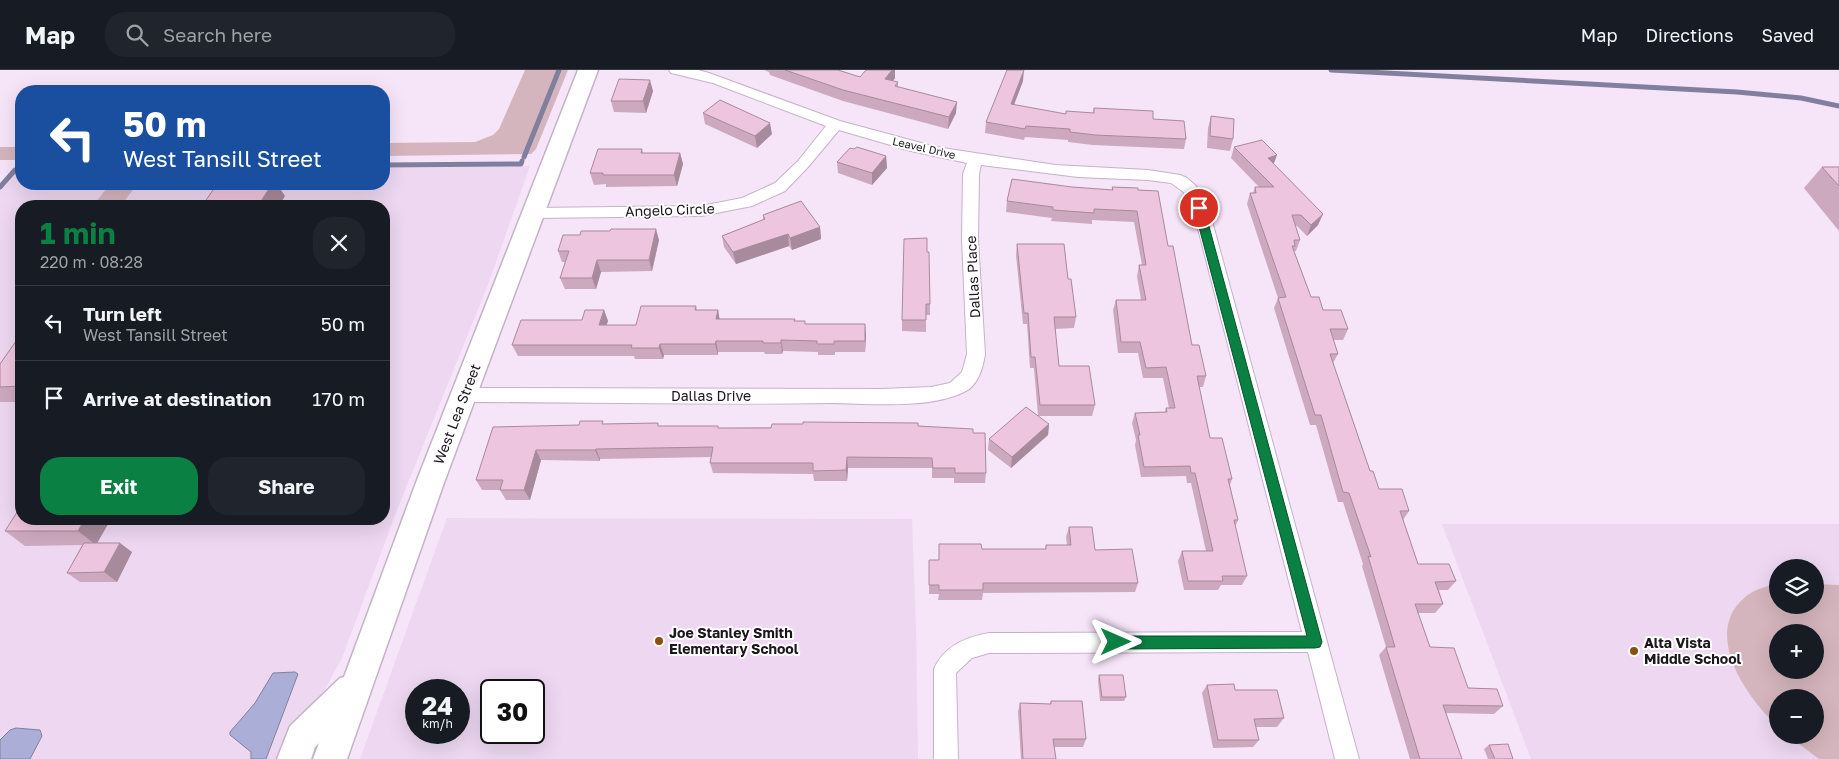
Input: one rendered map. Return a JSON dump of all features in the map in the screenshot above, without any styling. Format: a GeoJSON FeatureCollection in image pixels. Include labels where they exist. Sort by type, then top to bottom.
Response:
{"type":"FeatureCollection","features":[{"type":"Feature","properties":{"kind":"main road","name":"West Lea Street"},"geometry":{"type":"LineString","coordinates":[[330,759],[464,395],[588,70]]}},
{"type":"Feature","properties":{"kind":"main road"},"geometry":{"type":"LineString","coordinates":[[294,759],[302,737],[357,683]]}},
{"type":"Feature","properties":{"kind":"street","name":"Leavel Drive"},"geometry":{"type":"LineString","coordinates":[[676,70],[710,77],[836,125],[974,159],[1079,172],[1166,176],[1182,181],[1194,195],[1204,221],[1315,642]]}},
{"type":"Feature","properties":{"kind":"street","name":"Angelo Circle"},"geometry":{"type":"LineString","coordinates":[[533,213],[701,211],[746,202],[780,187],[803,164],[836,125]]}},
{"type":"Feature","properties":{"kind":"street","name":"Dallas Place"},"geometry":{"type":"LineString","coordinates":[[957,388],[970,376],[976,354],[970,240],[970,174],[974,159]]}},
{"type":"Feature","properties":{"kind":"street","name":"Dallas Drive"},"geometry":{"type":"LineString","coordinates":[[464,395],[834,396],[926,394],[957,388]]}},
{"type":"Feature","properties":{"kind":"street"},"geometry":{"type":"LineString","coordinates":[[946,759],[945,669],[959,652],[976,646],[989,643],[1315,642],[1347,759]]}},
{"type":"Feature","properties":{"kind":"shaded area"},"geometry":{"type":"Polygon","coordinates":[[[525,70],[568,70],[536,149],[531,154],[390,156],[390,143],[475,142],[493,135],[499,129],[525,70]]]}},
{"type":"Feature","properties":{"kind":"shaded area"},"geometry":{"type":"Polygon","coordinates":[[[0,147],[15,147],[15,160],[0,160],[0,147]]]}},
{"type":"Feature","properties":{"kind":"shaded area"},"geometry":{"type":"Polygon","coordinates":[[[530,166],[489,282],[395,515],[342,658],[288,759],[0,759],[0,191],[15,174],[15,190],[390,190],[390,168],[530,166]]]}},
{"type":"Feature","properties":{"kind":"shaded area"},"geometry":{"type":"Polygon","coordinates":[[[105,190],[133,190],[125,200],[98,200],[105,190]]]}},
{"type":"Feature","properties":{"kind":"shaded area","name":"Joe Stanley Smith Elementary School"},"geometry":{"type":"Polygon","coordinates":[[[447,518],[912,519],[918,759],[360,759],[447,518]]]}},
{"type":"Feature","properties":{"kind":"shaded area","name":"Alta Vista Middle School"},"geometry":{"type":"Polygon","coordinates":[[[1442,524],[1839,524],[1839,759],[1531,759],[1442,524]]]}},
{"type":"Feature","properties":{"kind":"shaded area"},"geometry":{"type":"Polygon","coordinates":[[[1824,584],[1839,585],[1839,759],[1819,759],[1799,744],[1824,744],[1824,689],[1769,689],[1769,718],[1754,701],[1735,668],[1729,651],[1727,633],[1730,617],[1744,598],[1752,592],[1769,587],[1769,614],[1824,614],[1824,584]]]}},
{"type":"Feature","properties":{"kind":"water"},"geometry":{"type":"Polygon","coordinates":[[[295,672],[298,674],[266,759],[251,759],[251,752],[230,735],[230,732],[255,703],[273,673],[295,672]]]}},
{"type":"Feature","properties":{"kind":"water"},"geometry":{"type":"Polygon","coordinates":[[[16,728],[40,730],[42,736],[30,759],[0,759],[0,740],[10,730],[16,728]]]}},
{"type":"Feature","properties":{"kind":"building"},"geometry":{"type":"Polygon","coordinates":[[[785,70],[838,70],[860,77],[866,70],[892,70],[885,79],[898,82],[895,86],[957,102],[949,117],[843,90],[785,70]]]}},
{"type":"Feature","properties":{"kind":"building"},"geometry":{"type":"Polygon","coordinates":[[[1007,70],[1024,70],[1011,104],[1066,114],[1066,111],[1094,113],[1094,108],[1153,111],[1153,119],[1184,121],[1186,139],[1095,135],[1070,132],[1070,129],[1026,126],[1025,129],[986,122],[1007,70]]]}},
{"type":"Feature","properties":{"kind":"building"},"geometry":{"type":"Polygon","coordinates":[[[619,79],[650,80],[643,101],[611,101],[619,79]]]}},
{"type":"Feature","properties":{"kind":"building"},"geometry":{"type":"Polygon","coordinates":[[[720,100],[770,123],[755,136],[703,113],[720,100]]]}},
{"type":"Feature","properties":{"kind":"building"},"geometry":{"type":"Polygon","coordinates":[[[1211,116],[1234,119],[1233,139],[1210,136],[1211,116]]]}},
{"type":"Feature","properties":{"kind":"building"},"geometry":{"type":"Polygon","coordinates":[[[1262,140],[1277,155],[1268,158],[1323,214],[1311,225],[1301,215],[1292,215],[1300,240],[1294,240],[1295,246],[1292,246],[1311,297],[1319,297],[1323,310],[1341,310],[1348,329],[1330,329],[1338,354],[1330,354],[1370,471],[1373,471],[1379,489],[1402,489],[1409,511],[1400,511],[1418,564],[1449,564],[1456,581],[1435,582],[1443,604],[1415,604],[1430,647],[1454,648],[1468,688],[1497,689],[1503,706],[1443,705],[1462,759],[1420,759],[1386,647],[1395,647],[1368,556],[1371,557],[1349,493],[1343,492],[1321,415],[1315,415],[1278,298],[1286,297],[1250,193],[1256,193],[1255,187],[1274,187],[1234,147],[1262,140]]]}},
{"type":"Feature","properties":{"kind":"building"},"geometry":{"type":"Polygon","coordinates":[[[857,147],[886,156],[872,173],[837,162],[850,148],[854,149],[857,147]]]}},
{"type":"Feature","properties":{"kind":"building"},"geometry":{"type":"Polygon","coordinates":[[[598,149],[642,149],[641,153],[680,153],[674,175],[603,175],[603,173],[590,173],[598,149]]]}},
{"type":"Feature","properties":{"kind":"building"},"geometry":{"type":"Polygon","coordinates":[[[1822,167],[1839,167],[1839,186],[1822,167]]]}},
{"type":"Feature","properties":{"kind":"building"},"geometry":{"type":"Polygon","coordinates":[[[1012,179],[1072,187],[1113,190],[1112,187],[1138,188],[1138,190],[1158,191],[1168,246],[1173,246],[1192,345],[1199,345],[1206,376],[1197,376],[1210,438],[1222,438],[1232,479],[1228,479],[1238,520],[1234,520],[1247,576],[1222,576],[1223,581],[1188,581],[1182,551],[1213,551],[1195,473],[1191,473],[1190,466],[1144,467],[1135,413],[1167,412],[1166,408],[1175,408],[1166,367],[1146,368],[1140,342],[1121,342],[1116,300],[1146,300],[1139,265],[1146,265],[1137,211],[1094,209],[1094,213],[1053,210],[1053,207],[1007,201],[1012,179]]]}},
{"type":"Feature","properties":{"kind":"building"},"geometry":{"type":"Polygon","coordinates":[[[213,190],[268,190],[262,200],[206,200],[213,190]]]}},
{"type":"Feature","properties":{"kind":"building"},"geometry":{"type":"Polygon","coordinates":[[[801,201],[820,227],[790,238],[788,234],[733,252],[722,236],[765,219],[763,215],[801,201]]]}},
{"type":"Feature","properties":{"kind":"building"},"geometry":{"type":"Polygon","coordinates":[[[611,229],[656,229],[649,260],[597,260],[592,278],[560,278],[569,251],[558,251],[563,235],[580,235],[581,231],[610,231],[611,229]]]}},
{"type":"Feature","properties":{"kind":"building"},"geometry":{"type":"Polygon","coordinates":[[[927,238],[930,304],[926,304],[926,320],[902,320],[904,239],[927,238]]]}},
{"type":"Feature","properties":{"kind":"building"},"geometry":{"type":"Polygon","coordinates":[[[1017,244],[1064,244],[1068,279],[1071,279],[1076,317],[1054,317],[1059,366],[1089,366],[1095,405],[1040,405],[1035,357],[1031,357],[1028,313],[1024,313],[1017,244]]]}},
{"type":"Feature","properties":{"kind":"building"},"geometry":{"type":"Polygon","coordinates":[[[641,306],[696,306],[695,310],[718,310],[716,319],[795,319],[794,321],[805,321],[805,324],[865,324],[865,341],[834,341],[834,344],[817,344],[817,341],[781,340],[781,343],[763,343],[763,341],[716,341],[715,344],[660,344],[659,348],[631,348],[632,345],[512,345],[521,320],[582,320],[585,310],[604,310],[599,325],[636,325],[641,306]]]}},
{"type":"Feature","properties":{"kind":"building"},"geometry":{"type":"Polygon","coordinates":[[[15,343],[15,386],[0,387],[0,364],[15,343]]]}},
{"type":"Feature","properties":{"kind":"building"},"geometry":{"type":"Polygon","coordinates":[[[1026,407],[1049,424],[1012,457],[989,439],[1026,407]]]}},
{"type":"Feature","properties":{"kind":"building"},"geometry":{"type":"Polygon","coordinates":[[[580,421],[603,421],[602,424],[658,423],[658,426],[718,426],[718,428],[771,428],[772,424],[803,424],[803,422],[918,423],[918,426],[973,429],[973,433],[985,433],[986,473],[955,473],[955,468],[933,468],[932,458],[847,457],[846,470],[813,471],[813,463],[710,463],[713,447],[536,450],[524,490],[500,490],[503,480],[476,480],[493,427],[579,425],[580,421]]]}},
{"type":"Feature","properties":{"kind":"building"},"geometry":{"type":"Polygon","coordinates":[[[15,515],[15,525],[82,525],[78,531],[5,531],[15,515]]]}},
{"type":"Feature","properties":{"kind":"building"},"geometry":{"type":"Polygon","coordinates":[[[1069,527],[1092,527],[1095,550],[1132,549],[1138,583],[983,583],[983,590],[939,590],[939,585],[929,585],[929,560],[939,560],[939,544],[981,544],[982,549],[1046,549],[1046,545],[1071,545],[1069,527]]]}},
{"type":"Feature","properties":{"kind":"building"},"geometry":{"type":"Polygon","coordinates":[[[84,543],[120,543],[104,572],[67,573],[84,543]]]}},
{"type":"Feature","properties":{"kind":"building"},"geometry":{"type":"Polygon","coordinates":[[[1099,675],[1123,675],[1126,697],[1102,697],[1099,675]]]}},
{"type":"Feature","properties":{"kind":"building"},"geometry":{"type":"Polygon","coordinates":[[[1234,684],[1235,690],[1277,690],[1284,718],[1254,719],[1259,740],[1218,740],[1207,685],[1234,684]]]}},
{"type":"Feature","properties":{"kind":"building"},"geometry":{"type":"Polygon","coordinates":[[[1051,701],[1082,701],[1086,739],[1053,739],[1056,759],[1023,759],[1020,703],[1051,704],[1051,701]]]}},
{"type":"Feature","properties":{"kind":"building"},"geometry":{"type":"Polygon","coordinates":[[[1508,744],[1513,759],[1495,759],[1489,745],[1508,744]]]}},
{"type":"Feature","properties":{"kind":"waterway"},"geometry":{"type":"LineString","coordinates":[[524,157],[559,70]]}},
{"type":"Feature","properties":{"kind":"waterway"},"geometry":{"type":"LineString","coordinates":[[1331,70],[1737,92],[1801,98],[1839,106]]}},
{"type":"Feature","properties":{"kind":"waterway"},"geometry":{"type":"LineString","coordinates":[[390,165],[521,164],[522,161]]}},
{"type":"Feature","properties":{"kind":"waterway"},"geometry":{"type":"LineString","coordinates":[[0,187],[15,170]]}},
{"type":"Feature","properties":{"kind":"place","name":"Joe Stanley Smith Elementary School"},"geometry":{"type":"Point","coordinates":[659,641]}},
{"type":"Feature","properties":{"kind":"place","name":"Alta Vista Middle School"},"geometry":{"type":"Point","coordinates":[1634,651]}},
{"type":"Feature","properties":{"kind":"route"},"geometry":{"type":"LineString","coordinates":[[1116,642],[1315,642],[1199,208]]}}]}
